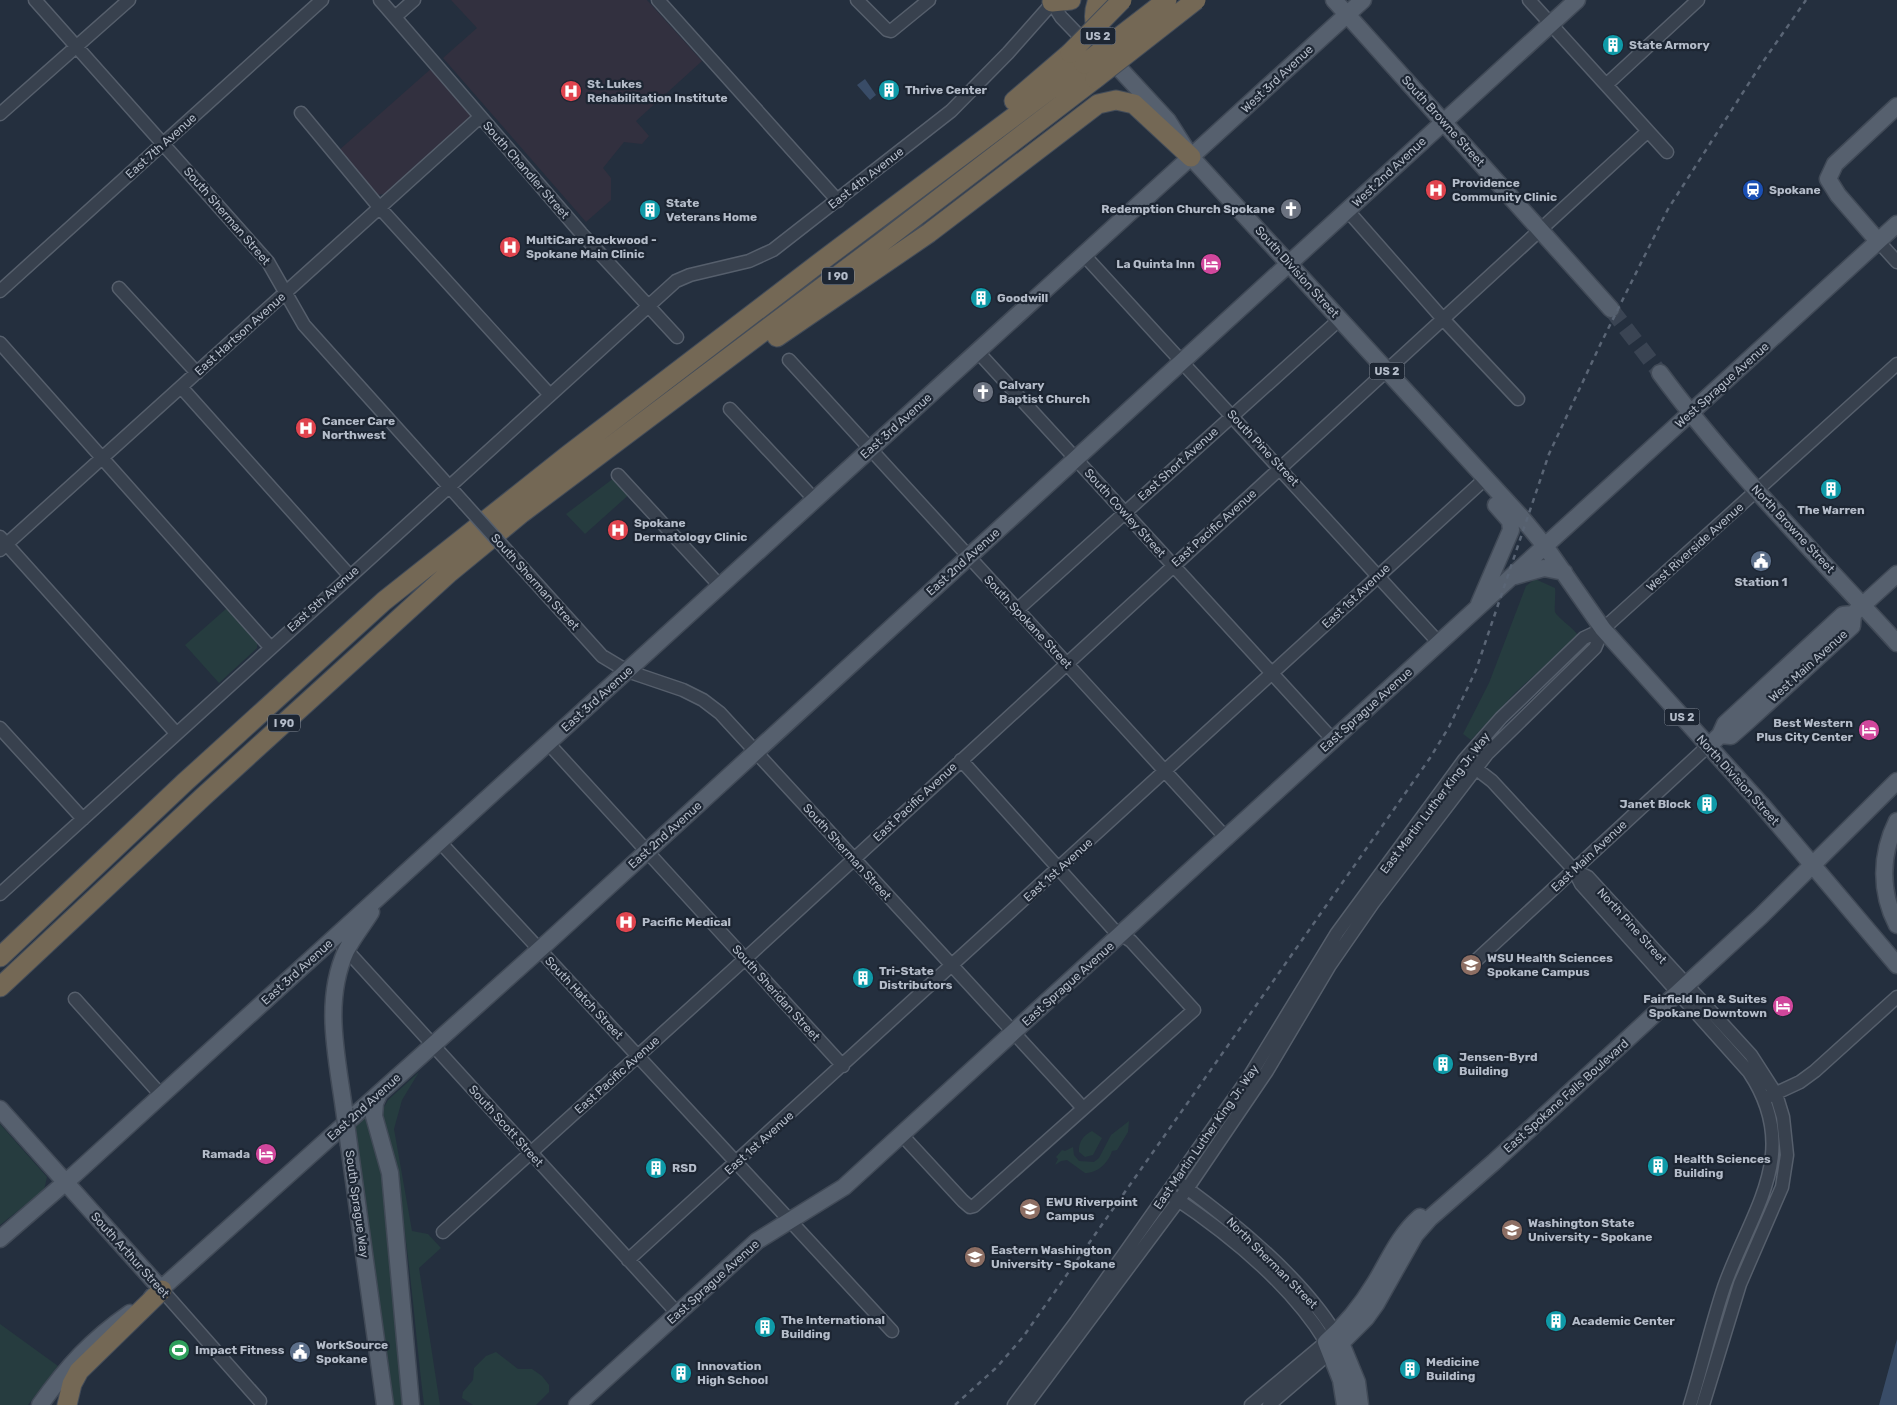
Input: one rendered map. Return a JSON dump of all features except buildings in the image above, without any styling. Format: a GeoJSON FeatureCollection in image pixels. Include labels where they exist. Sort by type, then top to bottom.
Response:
{"type":"FeatureCollection","features":[{"type":"Feature","properties":{"kind":"highway"},"geometry":{"type":"LineString","coordinates":[[1052,1],[1071,0]]}},
{"type":"Feature","properties":{"kind":"highway","name":"US 2"},"geometry":{"type":"LineString","coordinates":[[1098,0],[1093,14],[1097,33],[1119,68]]}},
{"type":"Feature","properties":{"kind":"highway"},"geometry":{"type":"LineString","coordinates":[[1083,65],[1122,0]]}},
{"type":"Feature","properties":{"kind":"highway","name":"I 90"},"geometry":{"type":"LineString","coordinates":[[0,987],[204,796],[448,574],[1083,65],[1168,0]]}},
{"type":"Feature","properties":{"kind":"highway","name":"I 90"},"geometry":{"type":"LineString","coordinates":[[0,957],[185,782],[384,601],[560,461],[827,256],[1033,86],[1083,65],[1196,0]]}},
{"type":"Feature","properties":{"kind":"highway"},"geometry":{"type":"LineString","coordinates":[[579,470],[929,233],[1090,108],[1116,100],[1134,104],[1191,158]]}},
{"type":"Feature","properties":{"kind":"highway"},"geometry":{"type":"LineString","coordinates":[[0,942],[185,782]]}},
{"type":"Feature","properties":{"kind":"highway"},"geometry":{"type":"LineString","coordinates":[[0,1002],[204,796]]}},
{"type":"Feature","properties":{"kind":"highway"},"geometry":{"type":"LineString","coordinates":[[67,1405],[72,1384],[79,1371],[162,1290]]}},
{"type":"Feature","properties":{"kind":"main road","name":"South Browne Street"},"geometry":{"type":"LineString","coordinates":[[1334,0],[1612,309]]}},
{"type":"Feature","properties":{"kind":"main road","name":"West 3rd Avenue"},"geometry":{"type":"LineString","coordinates":[[1191,158],[1363,0]]}},
{"type":"Feature","properties":{"kind":"main road","name":"West 2nd Avenue"},"geometry":{"type":"LineString","coordinates":[[1289,263],[1577,0]]}},
{"type":"Feature","properties":{"kind":"main road","name":"South Division Street"},"geometry":{"type":"LineString","coordinates":[[1119,68],[1168,121],[1191,158],[1486,478],[1545,546]]}},
{"type":"Feature","properties":{"kind":"main road"},"geometry":{"type":"LineString","coordinates":[[1878,242],[1838,195],[1828,179],[1834,164],[1897,106]]}},
{"type":"Feature","properties":{"kind":"main road","name":"East 3rd Avenue"},"geometry":{"type":"LineString","coordinates":[[0,1239],[65,1183],[1191,158]]}},
{"type":"Feature","properties":{"kind":"main road","name":"West Sprague Avenue"},"geometry":{"type":"LineString","coordinates":[[1545,546],[1897,224]]}},
{"type":"Feature","properties":{"kind":"main road","name":"East 2nd Avenue"},"geometry":{"type":"LineString","coordinates":[[40,1405],[68,1366],[91,1342],[162,1290],[540,950],[1289,263]]}},
{"type":"Feature","properties":{"kind":"main road"},"geometry":{"type":"LineString","coordinates":[[1660,373],[1690,414]]}},
{"type":"Feature","properties":{"kind":"main road","name":"North Browne Street"},"geometry":{"type":"LineString","coordinates":[[1690,414],[1758,491],[1858,610],[1897,643]]}},
{"type":"Feature","properties":{"kind":"main road"},"geometry":{"type":"LineString","coordinates":[[1477,609],[1511,530],[1510,521],[1493,502],[1486,478]]}},
{"type":"Feature","properties":{"kind":"main road","name":"North Division Street"},"geometry":{"type":"LineString","coordinates":[[1545,546],[1604,629],[1714,741],[1810,862],[1897,965]]}},
{"type":"Feature","properties":{"kind":"main road","name":"East Sprague Avenue"},"geometry":{"type":"LineString","coordinates":[[577,1405],[757,1241],[844,1187],[1227,839],[1545,546]]}},
{"type":"Feature","properties":{"kind":"main road"},"geometry":{"type":"LineString","coordinates":[[1511,577],[1550,568],[1564,572]]}},
{"type":"Feature","properties":{"kind":"main road","name":"West Main Avenue"},"geometry":{"type":"LineString","coordinates":[[1714,741],[1731,736],[1748,721],[1852,626],[1858,610],[1897,574]]}},
{"type":"Feature","properties":{"kind":"main road","name":"East Spokane Falls Boulevard"},"geometry":{"type":"LineString","coordinates":[[1333,1343],[1358,1308],[1404,1233],[1413,1223],[1679,986],[1897,781]]}},
{"type":"Feature","properties":{"kind":"main road"},"geometry":{"type":"LineString","coordinates":[[1897,821],[1887,847],[1883,872],[1885,894],[1897,925]]}},
{"type":"Feature","properties":{"kind":"main road","name":"South Sprague Way"},"geometry":{"type":"LineString","coordinates":[[381,895],[347,950],[335,988],[333,1020],[385,1405]]}},
{"type":"Feature","properties":{"kind":"main road"},"geometry":{"type":"LineString","coordinates":[[379,1094],[375,1103],[374,1116],[390,1173],[411,1405]]}},
{"type":"Feature","properties":{"kind":"main road","name":"South Arthur Street"},"geometry":{"type":"LineString","coordinates":[[0,1109],[162,1290]]}},
{"type":"Feature","properties":{"kind":"main road"},"geometry":{"type":"LineString","coordinates":[[1333,1343],[1344,1405]]}},
{"type":"Feature","properties":{"kind":"main road"},"geometry":{"type":"LineString","coordinates":[[1333,1343],[1357,1382],[1360,1405]]}},
{"type":"Feature","properties":{"kind":"street","name":"South Sherman Street"},"geometry":{"type":"LineString","coordinates":[[36,0],[268,262],[284,294],[304,325],[602,656],[627,671],[684,690],[703,700],[720,713],[994,1014],[1084,1108]]}},
{"type":"Feature","properties":{"kind":"street"},"geometry":{"type":"LineString","coordinates":[[0,114],[129,0]]}},
{"type":"Feature","properties":{"kind":"street","name":"East 7th Avenue"},"geometry":{"type":"LineString","coordinates":[[0,291],[322,0]]}},
{"type":"Feature","properties":{"kind":"street","name":"South Chandler Street"},"geometry":{"type":"LineString","coordinates":[[380,0],[581,233],[677,337]]}},
{"type":"Feature","properties":{"kind":"street"},"geometry":{"type":"LineString","coordinates":[[395,17],[414,0]]}},
{"type":"Feature","properties":{"kind":"street"},"geometry":{"type":"LineString","coordinates":[[658,0],[838,201]]}},
{"type":"Feature","properties":{"kind":"street"},"geometry":{"type":"LineString","coordinates":[[857,0],[887,30],[897,28],[929,0]]}},
{"type":"Feature","properties":{"kind":"street"},"geometry":{"type":"LineString","coordinates":[[1529,0],[1667,152]]}},
{"type":"Feature","properties":{"kind":"street"},"geometry":{"type":"LineString","coordinates":[[1606,84],[1698,0]]}},
{"type":"Feature","properties":{"kind":"street","name":"East 4th Avenue"},"geometry":{"type":"LineString","coordinates":[[648,305],[676,281],[690,275],[741,264],[773,250],[951,111],[1008,53],[1052,1]]}},
{"type":"Feature","properties":{"kind":"street","name":"South Division Street"},"geometry":{"type":"LineString","coordinates":[[1052,1],[1061,17],[1104,61],[1119,68]]}},
{"type":"Feature","properties":{"kind":"street"},"geometry":{"type":"LineString","coordinates":[[301,114],[379,206],[550,395]]}},
{"type":"Feature","properties":{"kind":"street","name":"East Hartson Avenue"},"geometry":{"type":"LineString","coordinates":[[2,544],[102,459],[379,206],[480,117]]}},
{"type":"Feature","properties":{"kind":"street","name":"East Pacific Avenue"},"geometry":{"type":"LineString","coordinates":[[443,1232],[745,959],[1648,131]]}},
{"type":"Feature","properties":{"kind":"street"},"geometry":{"type":"LineString","coordinates":[[1348,210],[1444,320],[1518,399]]}},
{"type":"Feature","properties":{"kind":"street"},"geometry":{"type":"LineString","coordinates":[[1878,242],[1897,262]]}},
{"type":"Feature","properties":{"kind":"street","name":"South Pine Street"},"geometry":{"type":"LineString","coordinates":[[1084,255],[1281,468],[1439,643]]}},
{"type":"Feature","properties":{"kind":"street"},"geometry":{"type":"LineString","coordinates":[[119,288],[196,373]]}},
{"type":"Feature","properties":{"kind":"street","name":"East 5th Avenue"},"geometry":{"type":"LineString","coordinates":[[0,894],[648,305]]}},
{"type":"Feature","properties":{"kind":"street","name":"East Short Avenue"},"geometry":{"type":"LineString","coordinates":[[1017,610],[1340,319]]}},
{"type":"Feature","properties":{"kind":"street"},"geometry":{"type":"LineString","coordinates":[[0,342],[270,647]]}},
{"type":"Feature","properties":{"kind":"street","name":"South Cowley Street"},"geometry":{"type":"LineString","coordinates":[[978,352],[1333,740]]}},
{"type":"Feature","properties":{"kind":"street","name":"South Spokane Street"},"geometry":{"type":"LineString","coordinates":[[789,360],[1227,839]]}},
{"type":"Feature","properties":{"kind":"street","name":"West Riverside Avenue"},"geometry":{"type":"LineString","coordinates":[[1604,629],[1897,364]]}},
{"type":"Feature","properties":{"kind":"street"},"geometry":{"type":"LineString","coordinates":[[181,387],[349,575]]}},
{"type":"Feature","properties":{"kind":"street"},"geometry":{"type":"LineString","coordinates":[[730,409],[815,500]]}},
{"type":"Feature","properties":{"kind":"street"},"geometry":{"type":"LineString","coordinates":[[618,475],[720,586]]}},
{"type":"Feature","properties":{"kind":"street","name":"East 1st Avenue"},"geometry":{"type":"LineString","coordinates":[[628,1260],[952,967],[1486,478]]}},
{"type":"Feature","properties":{"kind":"street"},"geometry":{"type":"LineString","coordinates":[[2,544],[176,733]]}},
{"type":"Feature","properties":{"kind":"street","name":"East Martin Luther King Jr. Way"},"geometry":{"type":"LineString","coordinates":[[1181,1185],[1337,933],[1464,760],[1501,718],[1584,638],[1604,629]]}},
{"type":"Feature","properties":{"kind":"street","name":"East Martin Luther King Jr. Way"},"geometry":{"type":"LineString","coordinates":[[1026,1405],[1173,1196],[1267,1071],[1348,938],[1476,768],[1512,728],[1595,648],[1604,629]]}},
{"type":"Feature","properties":{"kind":"street"},"geometry":{"type":"LineString","coordinates":[[0,728],[83,819]]}},
{"type":"Feature","properties":{"kind":"street","name":"East Main Avenue"},"geometry":{"type":"LineString","coordinates":[[1470,966],[1714,741]]}},
{"type":"Feature","properties":{"kind":"street","name":"South Sheridan Street"},"geometry":{"type":"LineString","coordinates":[[548,743],[843,1066]]}},
{"type":"Feature","properties":{"kind":"street"},"geometry":{"type":"LineString","coordinates":[[902,1134],[970,1207],[980,1203],[1194,1010],[1131,941],[1113,929],[961,760]]}},
{"type":"Feature","properties":{"kind":"street","name":"North Pine Street"},"geometry":{"type":"LineString","coordinates":[[1464,760],[1492,781],[1574,870],[1581,884],[1679,986]]}},
{"type":"Feature","properties":{"kind":"street","name":"South Hatch Street"},"geometry":{"type":"LineString","coordinates":[[440,842],[788,1221],[892,1331]]}},
{"type":"Feature","properties":{"kind":"street","name":"South Scott Street"},"geometry":{"type":"LineString","coordinates":[[335,937],[530,1154],[678,1314]]}},
{"type":"Feature","properties":{"kind":"street"},"geometry":{"type":"LineString","coordinates":[[1679,986],[1751,1055],[1776,1094],[1785,1125],[1786,1166],[1778,1198],[1719,1328],[1690,1405]]}},
{"type":"Feature","properties":{"kind":"street"},"geometry":{"type":"LineString","coordinates":[[1679,986],[1749,1072],[1764,1100],[1772,1130],[1772,1165],[1764,1195],[1724,1287],[1719,1328],[1703,1405]]}},
{"type":"Feature","properties":{"kind":"street"},"geometry":{"type":"LineString","coordinates":[[1764,1100],[1815,1071],[1897,997]]}},
{"type":"Feature","properties":{"kind":"street"},"geometry":{"type":"LineString","coordinates":[[75,999],[161,1095]]}},
{"type":"Feature","properties":{"kind":"street"},"geometry":{"type":"LineString","coordinates":[[1772,1165],[1786,1166]]}},
{"type":"Feature","properties":{"kind":"street","name":"North Sherman Street"},"geometry":{"type":"LineString","coordinates":[[1181,1185],[1227,1217],[1309,1299],[1333,1343]]}},
{"type":"Feature","properties":{"kind":"street","name":"East Martin Luther King Jr. Way"},"geometry":{"type":"LineString","coordinates":[[1014,1405],[1173,1196]]}},
{"type":"Feature","properties":{"kind":"street","name":"North Sherman Street"},"geometry":{"type":"LineString","coordinates":[[1173,1196],[1229,1236],[1287,1292],[1333,1343]]}},
{"type":"Feature","properties":{"kind":"street"},"geometry":{"type":"LineString","coordinates":[[1749,1226],[1762,1231]]}},
{"type":"Feature","properties":{"kind":"street","name":"South Arthur Street"},"geometry":{"type":"LineString","coordinates":[[162,1290],[260,1401]]}},
{"type":"Feature","properties":{"kind":"street"},"geometry":{"type":"LineString","coordinates":[[1251,1405],[1333,1343]]}},
{"type":"Feature","properties":{"kind":"street"},"geometry":{"type":"LineString","coordinates":[[1268,1405],[1333,1343]]}},
{"type":"Feature","properties":{"kind":"shaded area","name":"St. Lukes Rehabilitation Institute"},"geometry":{"type":"Polygon","coordinates":[[[451,0],[647,0],[702,61],[636,121],[649,136],[642,144],[624,142],[603,168],[611,178],[611,200],[586,222],[443,58],[477,28],[451,0]]]}},
{"type":"Feature","properties":{"kind":"shaded area"},"geometry":{"type":"Polygon","coordinates":[[[433,67],[472,114],[470,118],[385,194],[377,195],[338,151],[433,67]]]}},
{"type":"Feature","properties":{"kind":"green space"},"geometry":{"type":"Polygon","coordinates":[[[618,475],[633,491],[585,534],[566,514],[618,475]]]}},
{"type":"Feature","properties":{"kind":"green space"},"geometry":{"type":"Polygon","coordinates":[[[1535,579],[1555,588],[1555,612],[1578,635],[1515,693],[1471,740],[1463,734],[1489,683],[1526,586],[1535,579]]]}},
{"type":"Feature","properties":{"kind":"green space"},"geometry":{"type":"Polygon","coordinates":[[[227,608],[257,642],[257,648],[219,683],[185,645],[227,608]]]}},
{"type":"Feature","properties":{"kind":"green space"},"geometry":{"type":"Polygon","coordinates":[[[419,1072],[402,1100],[394,1129],[412,1231],[428,1234],[441,1248],[419,1268],[440,1405],[424,1405],[403,1222],[390,1149],[381,1113],[388,1100],[419,1072]]]}},
{"type":"Feature","properties":{"kind":"green space"},"geometry":{"type":"Polygon","coordinates":[[[364,1117],[368,1117],[385,1164],[406,1405],[390,1405],[354,1128],[364,1117]]]}},
{"type":"Feature","properties":{"kind":"green space"},"geometry":{"type":"Polygon","coordinates":[[[1129,1121],[1128,1132],[1117,1150],[1112,1151],[1108,1160],[1098,1169],[1085,1173],[1067,1160],[1055,1165],[1058,1159],[1056,1157],[1062,1150],[1065,1151],[1073,1147],[1074,1155],[1079,1161],[1094,1162],[1099,1158],[1111,1135],[1129,1121]]]}},
{"type":"Feature","properties":{"kind":"green space"},"geometry":{"type":"Polygon","coordinates":[[[0,1124],[47,1177],[44,1190],[0,1225],[0,1124]]]}},
{"type":"Feature","properties":{"kind":"green space"},"geometry":{"type":"Polygon","coordinates":[[[1092,1131],[1102,1138],[1093,1155],[1085,1157],[1079,1152],[1079,1145],[1084,1137],[1092,1131]]]}},
{"type":"Feature","properties":{"kind":"green space"},"geometry":{"type":"Polygon","coordinates":[[[0,1324],[58,1366],[28,1405],[0,1405],[0,1324]]]}},
{"type":"Feature","properties":{"kind":"green space"},"geometry":{"type":"Polygon","coordinates":[[[496,1352],[518,1369],[532,1369],[542,1376],[549,1385],[549,1392],[536,1405],[473,1405],[462,1398],[463,1392],[473,1380],[474,1368],[486,1356],[496,1352]]]}},
{"type":"Feature","properties":{"kind":"water"},"geometry":{"type":"Polygon","coordinates":[[[865,79],[876,95],[870,100],[857,85],[865,79]]]}},
{"type":"Feature","properties":{"kind":"water"},"geometry":{"type":"Polygon","coordinates":[[[1897,1339],[1897,1405],[1879,1405],[1897,1339]]]}},
{"type":"Feature","properties":{"kind":"tunnel"},"geometry":{"type":"LineString","coordinates":[[1611,309],[1660,373]]}},
{"type":"Feature","properties":{"kind":"railway"},"geometry":{"type":"LineString","coordinates":[[955,1405],[997,1367],[1023,1337],[1430,758],[1449,727],[1476,670],[1549,454],[1601,343],[1668,209],[1760,66],[1806,0]]}},
{"type":"Feature","properties":{"kind":"place","name":"State Armory"},"geometry":{"type":"Point","coordinates":[1613,45]}},
{"type":"Feature","properties":{"kind":"place","name":"Thrive Center"},"geometry":{"type":"Point","coordinates":[889,90]}},
{"type":"Feature","properties":{"kind":"place","name":"St. Lukes Rehabilitation Institute"},"geometry":{"type":"Point","coordinates":[571,91]}},
{"type":"Feature","properties":{"kind":"place","name":"Providence Community Clinic"},"geometry":{"type":"Point","coordinates":[1436,190]}},
{"type":"Feature","properties":{"kind":"place","name":"Spokane"},"geometry":{"type":"Point","coordinates":[1753,190]}},
{"type":"Feature","properties":{"kind":"place","name":"Redemption Church Spokane"},"geometry":{"type":"Point","coordinates":[1291,209]}},
{"type":"Feature","properties":{"kind":"place","name":"State Veterans Home"},"geometry":{"type":"Point","coordinates":[650,210]}},
{"type":"Feature","properties":{"kind":"place","name":"MultiCare Rockwood - Spokane Main Clinic"},"geometry":{"type":"Point","coordinates":[510,247]}},
{"type":"Feature","properties":{"kind":"place","name":"La Quinta Inn"},"geometry":{"type":"Point","coordinates":[1211,264]}},
{"type":"Feature","properties":{"kind":"place","name":"Goodwill"},"geometry":{"type":"Point","coordinates":[981,298]}},
{"type":"Feature","properties":{"kind":"place","name":"Calvary Baptist Church"},"geometry":{"type":"Point","coordinates":[983,392]}},
{"type":"Feature","properties":{"kind":"place","name":"Cancer Care Northwest"},"geometry":{"type":"Point","coordinates":[306,428]}},
{"type":"Feature","properties":{"kind":"place","name":"The Warren"},"geometry":{"type":"Point","coordinates":[1831,489]}},
{"type":"Feature","properties":{"kind":"place","name":"Spokane Dermatology Clinic"},"geometry":{"type":"Point","coordinates":[618,530]}},
{"type":"Feature","properties":{"kind":"place","name":"Station 1"},"geometry":{"type":"Point","coordinates":[1761,561]}},
{"type":"Feature","properties":{"kind":"place","name":"Best Western Plus City Center"},"geometry":{"type":"Point","coordinates":[1869,730]}},
{"type":"Feature","properties":{"kind":"place","name":"Janet Block"},"geometry":{"type":"Point","coordinates":[1707,804]}},
{"type":"Feature","properties":{"kind":"place","name":"Pacific Medical"},"geometry":{"type":"Point","coordinates":[626,922]}},
{"type":"Feature","properties":{"kind":"place","name":"WSU Health Sciences Spokane Campus"},"geometry":{"type":"Point","coordinates":[1471,965]}},
{"type":"Feature","properties":{"kind":"place","name":"Tri-State Distributors"},"geometry":{"type":"Point","coordinates":[863,978]}},
{"type":"Feature","properties":{"kind":"place","name":"Fairfield Inn & Suites Spokane Downtown"},"geometry":{"type":"Point","coordinates":[1783,1006]}},
{"type":"Feature","properties":{"kind":"place","name":"Jensen-Byrd Building"},"geometry":{"type":"Point","coordinates":[1443,1064]}},
{"type":"Feature","properties":{"kind":"place","name":"Ramada"},"geometry":{"type":"Point","coordinates":[266,1154]}},
{"type":"Feature","properties":{"kind":"place","name":"Health Sciences Building"},"geometry":{"type":"Point","coordinates":[1658,1166]}},
{"type":"Feature","properties":{"kind":"place","name":"RSD"},"geometry":{"type":"Point","coordinates":[656,1168]}},
{"type":"Feature","properties":{"kind":"place","name":"EWU Riverpoint Campus"},"geometry":{"type":"Point","coordinates":[1030,1209]}},
{"type":"Feature","properties":{"kind":"place","name":"Washington State University - Spokane"},"geometry":{"type":"Point","coordinates":[1512,1230]}},
{"type":"Feature","properties":{"kind":"place","name":"Eastern Washington University - Spokane"},"geometry":{"type":"Point","coordinates":[975,1257]}},
{"type":"Feature","properties":{"kind":"place","name":"Academic Center"},"geometry":{"type":"Point","coordinates":[1556,1321]}},
{"type":"Feature","properties":{"kind":"place","name":"The International Building"},"geometry":{"type":"Point","coordinates":[765,1327]}},
{"type":"Feature","properties":{"kind":"place","name":"Impact Fitness"},"geometry":{"type":"Point","coordinates":[179,1350]}},
{"type":"Feature","properties":{"kind":"place","name":"WorkSource Spokane"},"geometry":{"type":"Point","coordinates":[300,1352]}},
{"type":"Feature","properties":{"kind":"place","name":"Medicine Building"},"geometry":{"type":"Point","coordinates":[1410,1369]}},
{"type":"Feature","properties":{"kind":"place","name":"Innovation High School"},"geometry":{"type":"Point","coordinates":[681,1373]}}]}
